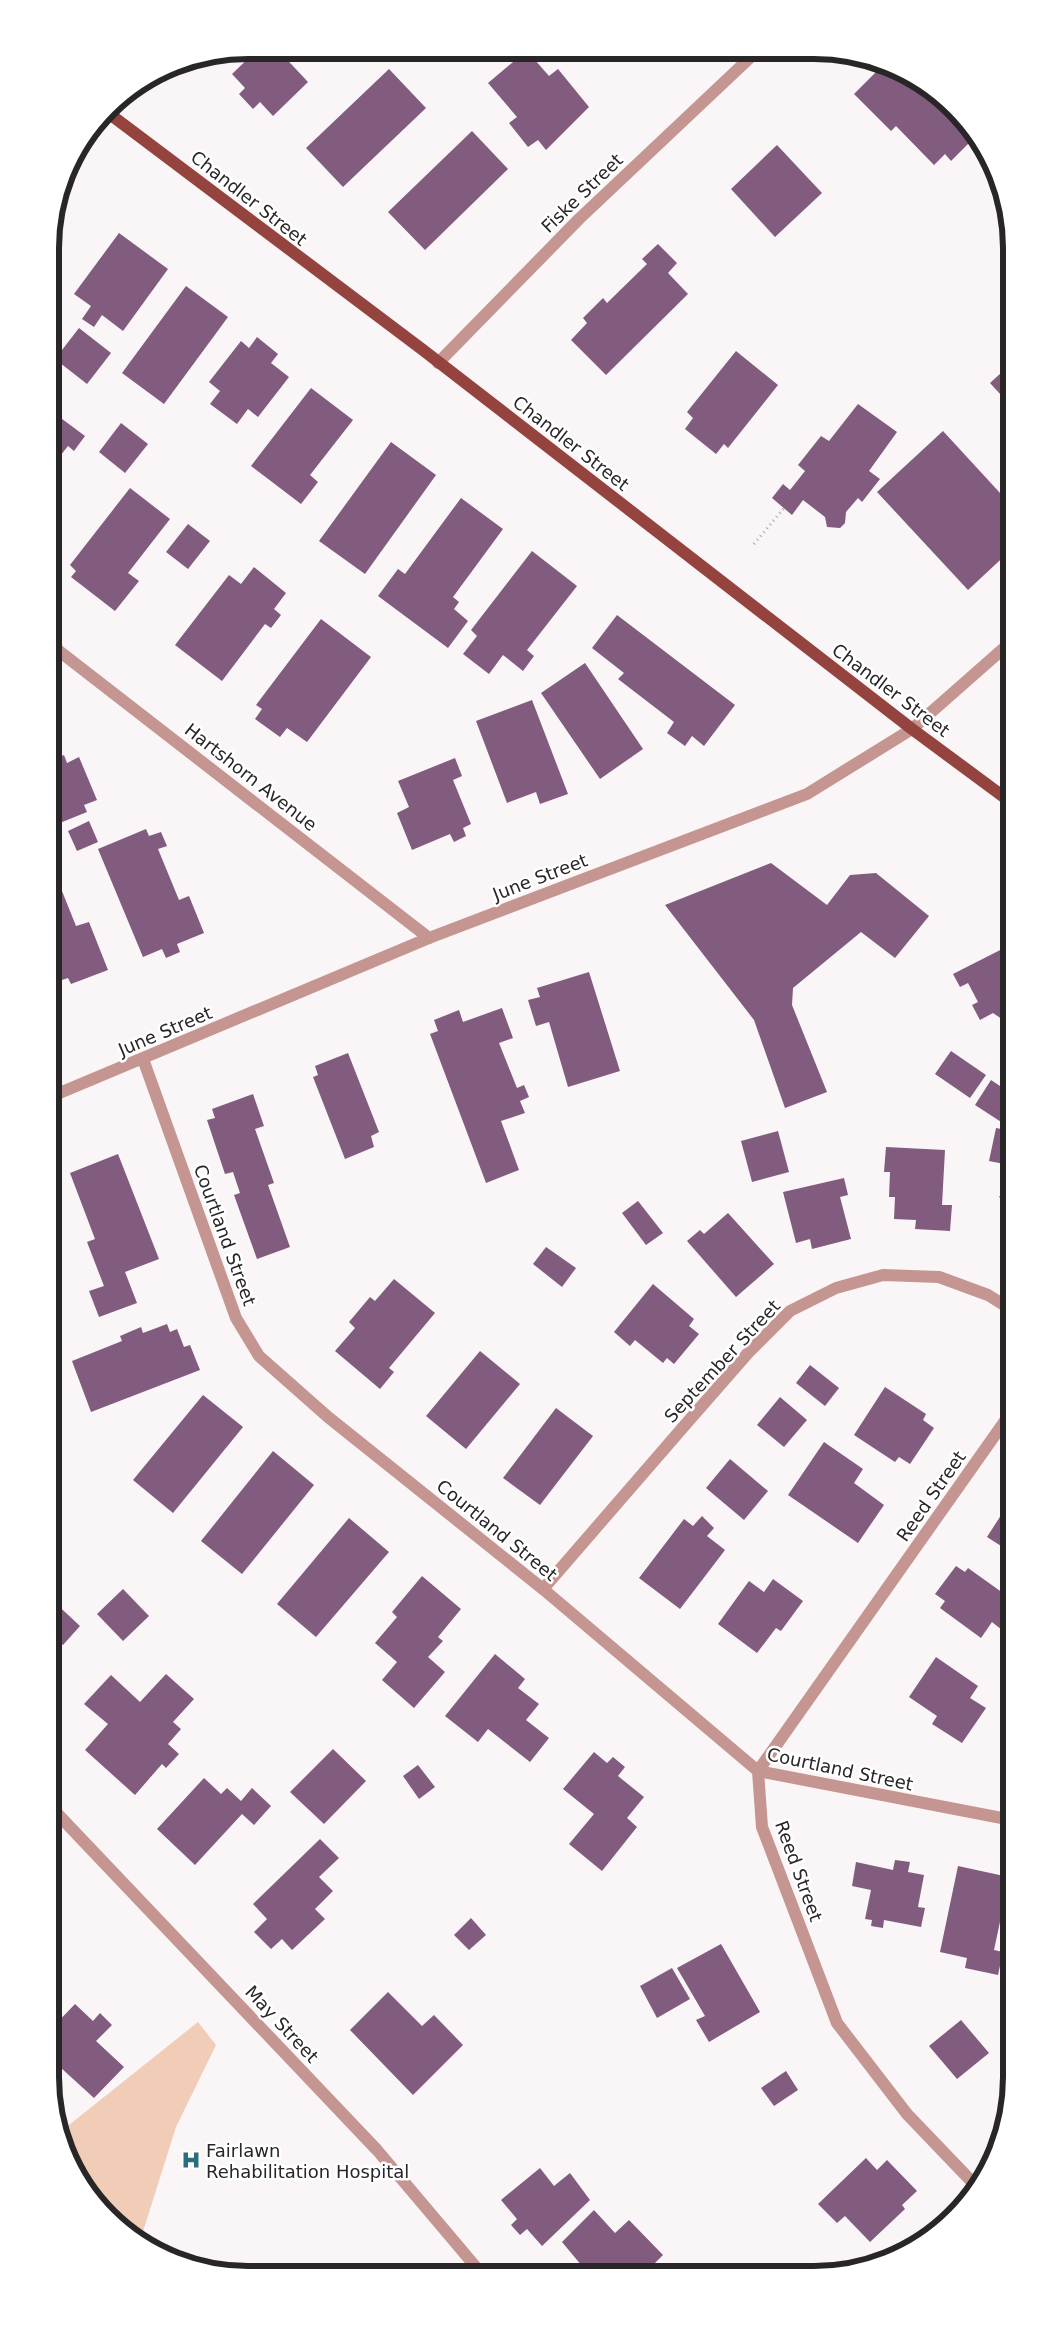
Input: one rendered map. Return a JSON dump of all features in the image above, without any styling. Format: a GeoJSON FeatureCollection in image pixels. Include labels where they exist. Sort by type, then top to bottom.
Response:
{"type":"FeatureCollection","features":[{"type":"Feature","properties":{"kind":"main road","name":"Chandler Street"},"geometry":{"type":"LineString","coordinates":[[112,116],[438,363],[912,729],[1003,796]]}},
{"type":"Feature","properties":{"kind":"street","name":"Fiske Street"},"geometry":{"type":"LineString","coordinates":[[438,363],[579,219],[749,59]]}},
{"type":"Feature","properties":{"kind":"street","name":"June Street"},"geometry":{"type":"LineString","coordinates":[[59,1093],[429,938],[807,794],[912,729],[1003,648]]}},
{"type":"Feature","properties":{"kind":"street","name":"Hartshorn Avenue"},"geometry":{"type":"LineString","coordinates":[[59,651],[429,938]]}},
{"type":"Feature","properties":{"kind":"street","name":"Courtland Street"},"geometry":{"type":"LineString","coordinates":[[143,1059],[236,1318],[259,1356],[328,1417],[544,1589],[758,1771],[1003,1818]]}},
{"type":"Feature","properties":{"kind":"street","name":"September Street"},"geometry":{"type":"LineString","coordinates":[[544,1589],[710,1396],[790,1311],[836,1288],[882,1275],[939,1277],[988,1295],[1003,1304]]}},
{"type":"Feature","properties":{"kind":"street","name":"Reed Street"},"geometry":{"type":"LineString","coordinates":[[971,2181],[907,2114],[837,2023],[762,1827],[758,1771],[1003,1424]]}},
{"type":"Feature","properties":{"kind":"street","name":"May Street"},"geometry":{"type":"LineString","coordinates":[[59,1815],[377,2150],[475,2266]]}},
{"type":"Feature","properties":{"kind":"path"},"geometry":{"type":"LineString","coordinates":[[754,544],[784,508]]}},
{"type":"Feature","properties":{"kind":"shaded area"},"geometry":{"type":"Polygon","coordinates":[[[198,2022],[216,2045],[176,2127],[142,2234],[114,2211],[98,2192],[78,2161],[66,2128],[198,2022]]]}},
{"type":"Feature","properties":{"kind":"building"},"geometry":{"type":"Polygon","coordinates":[[[248,59],[286,59],[308,82],[273,116],[260,102],[253,109],[239,94],[245,88],[232,74],[248,59]]]}},
{"type":"Feature","properties":{"kind":"building"},"geometry":{"type":"Polygon","coordinates":[[[517,59],[534,59],[549,76],[558,69],[589,107],[546,150],[538,140],[528,147],[509,123],[517,117],[488,83],[517,59]]]}},
{"type":"Feature","properties":{"kind":"building"},"geometry":{"type":"Polygon","coordinates":[[[389,69],[426,108],[343,187],[306,148],[389,69]]]}},
{"type":"Feature","properties":{"kind":"building"},"geometry":{"type":"Polygon","coordinates":[[[878,70],[887,73],[909,84],[939,106],[956,123],[970,142],[951,161],[945,154],[934,165],[896,126],[891,131],[854,94],[878,70]]]}},
{"type":"Feature","properties":{"kind":"building"},"geometry":{"type":"Polygon","coordinates":[[[472,131],[508,169],[425,250],[388,212],[472,131]]]}},
{"type":"Feature","properties":{"kind":"building"},"geometry":{"type":"Polygon","coordinates":[[[777,145],[822,193],[775,237],[731,189],[777,145]]]}},
{"type":"Feature","properties":{"kind":"building"},"geometry":{"type":"Polygon","coordinates":[[[119,233],[168,269],[123,331],[102,315],[94,327],[82,319],[91,306],[74,294],[119,233]]]}},
{"type":"Feature","properties":{"kind":"building"},"geometry":{"type":"Polygon","coordinates":[[[658,244],[677,263],[668,273],[688,294],[606,375],[571,340],[587,323],[583,318],[603,298],[607,303],[647,264],[642,259],[658,244]]]}},
{"type":"Feature","properties":{"kind":"building"},"geometry":{"type":"Polygon","coordinates":[[[186,286],[228,317],[164,404],[122,373],[186,286]]]}},
{"type":"Feature","properties":{"kind":"building"},"geometry":{"type":"Polygon","coordinates":[[[79,328],[111,353],[87,384],[59,362],[59,354],[79,328]]]}},
{"type":"Feature","properties":{"kind":"building"},"geometry":{"type":"Polygon","coordinates":[[[257,337],[278,354],[271,363],[289,377],[258,417],[248,409],[237,424],[210,404],[220,391],[209,382],[241,341],[249,348],[257,337]]]}},
{"type":"Feature","properties":{"kind":"building"},"geometry":{"type":"Polygon","coordinates":[[[736,351],[778,385],[728,448],[724,444],[716,454],[685,429],[693,418],[687,412],[736,351]]]}},
{"type":"Feature","properties":{"kind":"building"},"geometry":{"type":"Polygon","coordinates":[[[1003,371],[1003,397],[990,383],[1003,371]]]}},
{"type":"Feature","properties":{"kind":"building"},"geometry":{"type":"Polygon","coordinates":[[[311,388],[353,420],[310,475],[318,482],[301,504],[251,466],[311,388]]]}},
{"type":"Feature","properties":{"kind":"building"},"geometry":{"type":"Polygon","coordinates":[[[858,404],[897,432],[869,471],[880,479],[862,502],[858,498],[846,512],[845,523],[840,528],[827,527],[825,517],[803,500],[792,515],[772,498],[783,484],[790,490],[805,471],[798,465],[821,436],[829,441],[858,404]]]}},
{"type":"Feature","properties":{"kind":"building"},"geometry":{"type":"Polygon","coordinates":[[[59,417],[85,436],[74,451],[68,446],[59,458],[59,417]]]}},
{"type":"Feature","properties":{"kind":"building"},"geometry":{"type":"Polygon","coordinates":[[[121,423],[148,444],[125,473],[99,452],[121,423]]]}},
{"type":"Feature","properties":{"kind":"building"},"geometry":{"type":"Polygon","coordinates":[[[943,431],[1003,496],[1003,557],[968,590],[877,492],[943,431]]]}},
{"type":"Feature","properties":{"kind":"building"},"geometry":{"type":"Polygon","coordinates":[[[391,442],[436,475],[365,574],[319,541],[391,442]]]}},
{"type":"Feature","properties":{"kind":"building"},"geometry":{"type":"Polygon","coordinates":[[[130,488],[170,519],[128,573],[139,581],[115,611],[71,577],[76,571],[70,565],[130,488]]]}},
{"type":"Feature","properties":{"kind":"building"},"geometry":{"type":"Polygon","coordinates":[[[461,498],[503,529],[453,597],[459,602],[454,609],[468,621],[448,648],[378,596],[398,569],[405,574],[461,498]]]}},
{"type":"Feature","properties":{"kind":"building"},"geometry":{"type":"Polygon","coordinates":[[[188,524],[210,541],[188,569],[166,552],[188,524]]]}},
{"type":"Feature","properties":{"kind":"building"},"geometry":{"type":"Polygon","coordinates":[[[532,551],[577,586],[527,650],[534,656],[523,671],[503,655],[489,674],[463,654],[477,636],[471,630],[532,551]]]}},
{"type":"Feature","properties":{"kind":"building"},"geometry":{"type":"Polygon","coordinates":[[[254,567],[286,593],[274,609],[281,615],[271,628],[265,624],[222,681],[175,645],[229,575],[241,584],[254,567]]]}},
{"type":"Feature","properties":{"kind":"building"},"geometry":{"type":"Polygon","coordinates":[[[617,615],[735,705],[704,746],[692,736],[685,746],[667,733],[674,722],[618,679],[624,673],[592,648],[617,615]]]}},
{"type":"Feature","properties":{"kind":"building"},"geometry":{"type":"Polygon","coordinates":[[[321,619],[371,657],[307,742],[287,728],[280,737],[255,719],[262,709],[256,705],[321,619]]]}},
{"type":"Feature","properties":{"kind":"building"},"geometry":{"type":"Polygon","coordinates":[[[585,663],[643,749],[600,779],[541,693],[585,663]]]}},
{"type":"Feature","properties":{"kind":"building"},"geometry":{"type":"Polygon","coordinates":[[[532,700],[568,794],[540,804],[536,792],[507,803],[476,721],[532,700]]]}},
{"type":"Feature","properties":{"kind":"building"},"geometry":{"type":"Polygon","coordinates":[[[64,755],[67,763],[79,757],[97,800],[84,805],[87,812],[59,823],[59,757],[64,755]]]}},
{"type":"Feature","properties":{"kind":"building"},"geometry":{"type":"Polygon","coordinates":[[[455,758],[462,776],[453,780],[471,824],[463,828],[466,836],[454,842],[450,834],[412,850],[397,813],[409,807],[398,781],[455,758]]]}},
{"type":"Feature","properties":{"kind":"building"},"geometry":{"type":"Polygon","coordinates":[[[89,821],[98,842],[77,851],[68,831],[89,821]]]}},
{"type":"Feature","properties":{"kind":"building"},"geometry":{"type":"Polygon","coordinates":[[[146,829],[149,836],[161,832],[167,846],[158,849],[179,900],[189,896],[204,933],[177,944],[180,952],[166,958],[162,949],[143,957],[98,849],[146,829]]]}},
{"type":"Feature","properties":{"kind":"building"},"geometry":{"type":"Polygon","coordinates":[[[771,863],[827,905],[850,875],[876,873],[929,916],[895,958],[861,932],[793,988],[792,1005],[827,1092],[785,1108],[754,1020],[665,905],[771,863]]]}},
{"type":"Feature","properties":{"kind":"building"},"geometry":{"type":"Polygon","coordinates":[[[59,884],[76,926],[89,922],[108,970],[71,984],[68,978],[59,981],[59,884]]]}},
{"type":"Feature","properties":{"kind":"building"},"geometry":{"type":"Polygon","coordinates":[[[1003,949],[1003,1020],[993,1013],[980,1020],[972,1005],[978,1002],[968,983],[960,987],[953,974],[1003,949]]]}},
{"type":"Feature","properties":{"kind":"building"},"geometry":{"type":"Polygon","coordinates":[[[589,972],[620,1071],[568,1087],[549,1022],[536,1026],[528,1000],[540,997],[537,988],[589,972]]]}},
{"type":"Feature","properties":{"kind":"building"},"geometry":{"type":"Polygon","coordinates":[[[502,1008],[513,1038],[499,1043],[517,1088],[524,1085],[529,1097],[520,1101],[525,1113],[501,1121],[519,1170],[486,1183],[430,1034],[438,1031],[434,1020],[459,1010],[463,1022],[502,1008]]]}},
{"type":"Feature","properties":{"kind":"building"},"geometry":{"type":"Polygon","coordinates":[[[951,1051],[986,1075],[970,1098],[935,1074],[951,1051]]]}},
{"type":"Feature","properties":{"kind":"building"},"geometry":{"type":"Polygon","coordinates":[[[348,1053],[379,1132],[371,1136],[374,1147],[345,1159],[313,1077],[318,1075],[315,1066],[348,1053]]]}},
{"type":"Feature","properties":{"kind":"building"},"geometry":{"type":"Polygon","coordinates":[[[991,1080],[1003,1088],[1003,1123],[975,1105],[991,1080]]]}},
{"type":"Feature","properties":{"kind":"building"},"geometry":{"type":"Polygon","coordinates":[[[253,1094],[264,1126],[255,1129],[274,1183],[268,1185],[290,1247],[257,1259],[234,1195],[240,1193],[233,1172],[225,1174],[207,1120],[215,1118],[212,1109],[253,1094]]]}},
{"type":"Feature","properties":{"kind":"building"},"geometry":{"type":"Polygon","coordinates":[[[996,1128],[1003,1129],[1003,1164],[989,1161],[996,1128]]]}},
{"type":"Feature","properties":{"kind":"building"},"geometry":{"type":"Polygon","coordinates":[[[778,1131],[789,1172],[752,1182],[741,1141],[778,1131]]]}},
{"type":"Feature","properties":{"kind":"building"},"geometry":{"type":"Polygon","coordinates":[[[886,1147],[945,1150],[942,1205],[952,1205],[950,1231],[915,1229],[916,1220],[894,1219],[895,1197],[889,1197],[890,1172],[884,1172],[886,1147]]]}},
{"type":"Feature","properties":{"kind":"building"},"geometry":{"type":"Polygon","coordinates":[[[118,1154],[159,1259],[125,1272],[137,1303],[99,1317],[89,1291],[104,1286],[87,1242],[95,1239],[70,1173],[118,1154]]]}},
{"type":"Feature","properties":{"kind":"building"},"geometry":{"type":"Polygon","coordinates":[[[844,1178],[848,1195],[840,1197],[851,1239],[812,1249],[810,1239],[796,1243],[783,1192],[844,1178]]]}},
{"type":"Feature","properties":{"kind":"building"},"geometry":{"type":"Polygon","coordinates":[[[1003,1191],[1003,1200],[999,1197],[1003,1191]]]}},
{"type":"Feature","properties":{"kind":"building"},"geometry":{"type":"Polygon","coordinates":[[[638,1201],[663,1233],[646,1245],[622,1213],[638,1201]]]}},
{"type":"Feature","properties":{"kind":"building"},"geometry":{"type":"Polygon","coordinates":[[[728,1213],[774,1264],[736,1297],[687,1241],[700,1230],[704,1234],[728,1213]]]}},
{"type":"Feature","properties":{"kind":"building"},"geometry":{"type":"Polygon","coordinates":[[[546,1247],[576,1268],[562,1287],[533,1264],[546,1247]]]}},
{"type":"Feature","properties":{"kind":"building"},"geometry":{"type":"Polygon","coordinates":[[[394,1279],[435,1313],[389,1368],[394,1372],[380,1389],[335,1351],[355,1328],[349,1322],[370,1297],[375,1301],[394,1279]]]}},
{"type":"Feature","properties":{"kind":"building"},"geometry":{"type":"Polygon","coordinates":[[[653,1284],[694,1319],[689,1326],[699,1334],[674,1364],[667,1358],[663,1363],[635,1340],[630,1346],[614,1332],[653,1284]]]}},
{"type":"Feature","properties":{"kind":"building"},"geometry":{"type":"Polygon","coordinates":[[[167,1324],[170,1332],[177,1329],[184,1347],[190,1345],[200,1370],[91,1412],[72,1361],[122,1341],[120,1336],[141,1327],[143,1333],[167,1324]]]}},
{"type":"Feature","properties":{"kind":"building"},"geometry":{"type":"Polygon","coordinates":[[[480,1351],[520,1384],[466,1449],[426,1416],[480,1351]]]}},
{"type":"Feature","properties":{"kind":"building"},"geometry":{"type":"Polygon","coordinates":[[[810,1365],[839,1388],[825,1406],[796,1383],[810,1365]]]}},
{"type":"Feature","properties":{"kind":"building"},"geometry":{"type":"Polygon","coordinates":[[[885,1387],[926,1414],[923,1420],[934,1428],[910,1464],[899,1457],[895,1462],[854,1435],[885,1387]]]}},
{"type":"Feature","properties":{"kind":"building"},"geometry":{"type":"Polygon","coordinates":[[[203,1395],[243,1427],[173,1513],[133,1480],[203,1395]]]}},
{"type":"Feature","properties":{"kind":"building"},"geometry":{"type":"Polygon","coordinates":[[[780,1397],[807,1420],[784,1447],[757,1425],[780,1397]]]}},
{"type":"Feature","properties":{"kind":"building"},"geometry":{"type":"Polygon","coordinates":[[[556,1408],[593,1436],[540,1505],[503,1478],[556,1408]]]}},
{"type":"Feature","properties":{"kind":"building"},"geometry":{"type":"Polygon","coordinates":[[[824,1442],[863,1469],[854,1483],[884,1505],[858,1543],[788,1495],[824,1442]]]}},
{"type":"Feature","properties":{"kind":"building"},"geometry":{"type":"Polygon","coordinates":[[[273,1451],[314,1485],[242,1574],[201,1541],[273,1451]]]}},
{"type":"Feature","properties":{"kind":"building"},"geometry":{"type":"Polygon","coordinates":[[[730,1459],[768,1491],[744,1520],[706,1488],[730,1459]]]}},
{"type":"Feature","properties":{"kind":"building"},"geometry":{"type":"Polygon","coordinates":[[[1003,1512],[1003,1547],[987,1537],[1003,1512]]]}},
{"type":"Feature","properties":{"kind":"building"},"geometry":{"type":"Polygon","coordinates":[[[702,1516],[714,1528],[707,1536],[725,1550],[680,1609],[639,1578],[684,1519],[693,1526],[702,1516]]]}},
{"type":"Feature","properties":{"kind":"building"},"geometry":{"type":"Polygon","coordinates":[[[349,1518],[389,1552],[316,1637],[277,1604],[349,1518]]]}},
{"type":"Feature","properties":{"kind":"building"},"geometry":{"type":"Polygon","coordinates":[[[956,1566],[965,1572],[968,1568],[1003,1593],[1003,1628],[1002,1630],[992,1622],[981,1638],[940,1608],[945,1601],[935,1594],[956,1566]]]}},
{"type":"Feature","properties":{"kind":"building"},"geometry":{"type":"Polygon","coordinates":[[[422,1576],[461,1609],[438,1637],[443,1641],[428,1657],[445,1672],[414,1708],[382,1680],[397,1662],[375,1643],[397,1617],[392,1612],[422,1576]]]}},
{"type":"Feature","properties":{"kind":"building"},"geometry":{"type":"Polygon","coordinates":[[[773,1579],[803,1601],[781,1631],[776,1628],[757,1653],[718,1624],[749,1581],[764,1592],[773,1579]]]}},
{"type":"Feature","properties":{"kind":"building"},"geometry":{"type":"Polygon","coordinates":[[[123,1589],[149,1616],[123,1641],[97,1614],[123,1589]]]}},
{"type":"Feature","properties":{"kind":"building"},"geometry":{"type":"Polygon","coordinates":[[[59,1606],[80,1626],[63,1645],[59,1642],[59,1606]]]}},
{"type":"Feature","properties":{"kind":"building"},"geometry":{"type":"Polygon","coordinates":[[[495,1654],[525,1679],[518,1688],[539,1704],[526,1720],[549,1738],[530,1762],[488,1729],[478,1742],[445,1716],[495,1654]]]}},
{"type":"Feature","properties":{"kind":"building"},"geometry":{"type":"Polygon","coordinates":[[[936,1657],[978,1686],[970,1698],[986,1708],[962,1743],[932,1724],[937,1716],[909,1697],[936,1657]]]}},
{"type":"Feature","properties":{"kind":"building"},"geometry":{"type":"Polygon","coordinates":[[[166,1674],[194,1699],[173,1722],[181,1729],[168,1744],[179,1754],[166,1768],[162,1764],[135,1795],[85,1750],[108,1724],[84,1704],[111,1675],[140,1702],[166,1674]]]}},
{"type":"Feature","properties":{"kind":"building"},"geometry":{"type":"Polygon","coordinates":[[[333,1749],[366,1781],[324,1824],[290,1792],[333,1749]]]}},
{"type":"Feature","properties":{"kind":"building"},"geometry":{"type":"Polygon","coordinates":[[[594,1752],[607,1763],[613,1757],[625,1767],[618,1776],[644,1797],[627,1818],[637,1827],[602,1871],[569,1844],[594,1814],[563,1789],[594,1752]]]}},
{"type":"Feature","properties":{"kind":"building"},"geometry":{"type":"Polygon","coordinates":[[[418,1765],[435,1787],[419,1799],[403,1776],[418,1765]]]}},
{"type":"Feature","properties":{"kind":"building"},"geometry":{"type":"Polygon","coordinates":[[[204,1778],[221,1794],[227,1788],[241,1801],[252,1788],[271,1806],[254,1825],[242,1814],[195,1865],[157,1829],[204,1778]]]}},
{"type":"Feature","properties":{"kind":"building"},"geometry":{"type":"Polygon","coordinates":[[[320,1839],[339,1858],[319,1877],[333,1891],[315,1909],[325,1919],[292,1950],[282,1939],[271,1949],[254,1932],[267,1919],[253,1904],[320,1839]]]}},
{"type":"Feature","properties":{"kind":"building"},"geometry":{"type":"Polygon","coordinates":[[[895,1860],[910,1862],[908,1872],[924,1875],[918,1907],[925,1908],[921,1927],[884,1920],[883,1928],[871,1926],[872,1920],[865,1919],[871,1890],[852,1886],[856,1862],[893,1870],[895,1860]]]}},
{"type":"Feature","properties":{"kind":"building"},"geometry":{"type":"Polygon","coordinates":[[[958,1866],[1003,1876],[1003,1908],[994,1950],[1003,1952],[998,1975],[965,1968],[967,1958],[940,1952],[958,1866]]]}},
{"type":"Feature","properties":{"kind":"building"},"geometry":{"type":"Polygon","coordinates":[[[471,1918],[486,1935],[469,1950],[454,1935],[471,1918]]]}},
{"type":"Feature","properties":{"kind":"building"},"geometry":{"type":"Polygon","coordinates":[[[721,1944],[760,2012],[709,2042],[696,2020],[705,2016],[677,1968],[721,1944]]]}},
{"type":"Feature","properties":{"kind":"building"},"geometry":{"type":"Polygon","coordinates":[[[672,1968],[690,1999],[657,2018],[640,1986],[672,1968]]]}},
{"type":"Feature","properties":{"kind":"building"},"geometry":{"type":"Polygon","coordinates":[[[388,1992],[422,2026],[434,2015],[463,2045],[413,2095],[350,2030],[388,1992]]]}},
{"type":"Feature","properties":{"kind":"building"},"geometry":{"type":"Polygon","coordinates":[[[75,2004],[93,2021],[100,2013],[112,2025],[96,2041],[124,2067],[94,2098],[59,2068],[59,2021],[75,2004]]]}},
{"type":"Feature","properties":{"kind":"building"},"geometry":{"type":"Polygon","coordinates":[[[961,2020],[989,2053],[957,2079],[929,2046],[961,2020]]]}},
{"type":"Feature","properties":{"kind":"building"},"geometry":{"type":"Polygon","coordinates":[[[786,2071],[798,2090],[774,2106],[761,2088],[786,2071]]]}},
{"type":"Feature","properties":{"kind":"building"},"geometry":{"type":"Polygon","coordinates":[[[866,2158],[877,2170],[887,2160],[917,2191],[902,2205],[905,2209],[870,2242],[845,2216],[837,2223],[818,2204],[866,2158]]]}},
{"type":"Feature","properties":{"kind":"building"},"geometry":{"type":"Polygon","coordinates":[[[540,2168],[554,2186],[570,2173],[590,2200],[542,2246],[527,2229],[520,2235],[511,2225],[517,2219],[501,2200],[540,2168]]]}},
{"type":"Feature","properties":{"kind":"building"},"geometry":{"type":"Polygon","coordinates":[[[594,2210],[615,2233],[629,2220],[663,2255],[652,2266],[582,2266],[562,2242],[594,2210]]]}},
{"type":"Feature","properties":{"kind":"place","name":"Fairlawn Rehabilitation Hospital"},"geometry":{"type":"Point","coordinates":[191,2160]}}]}
